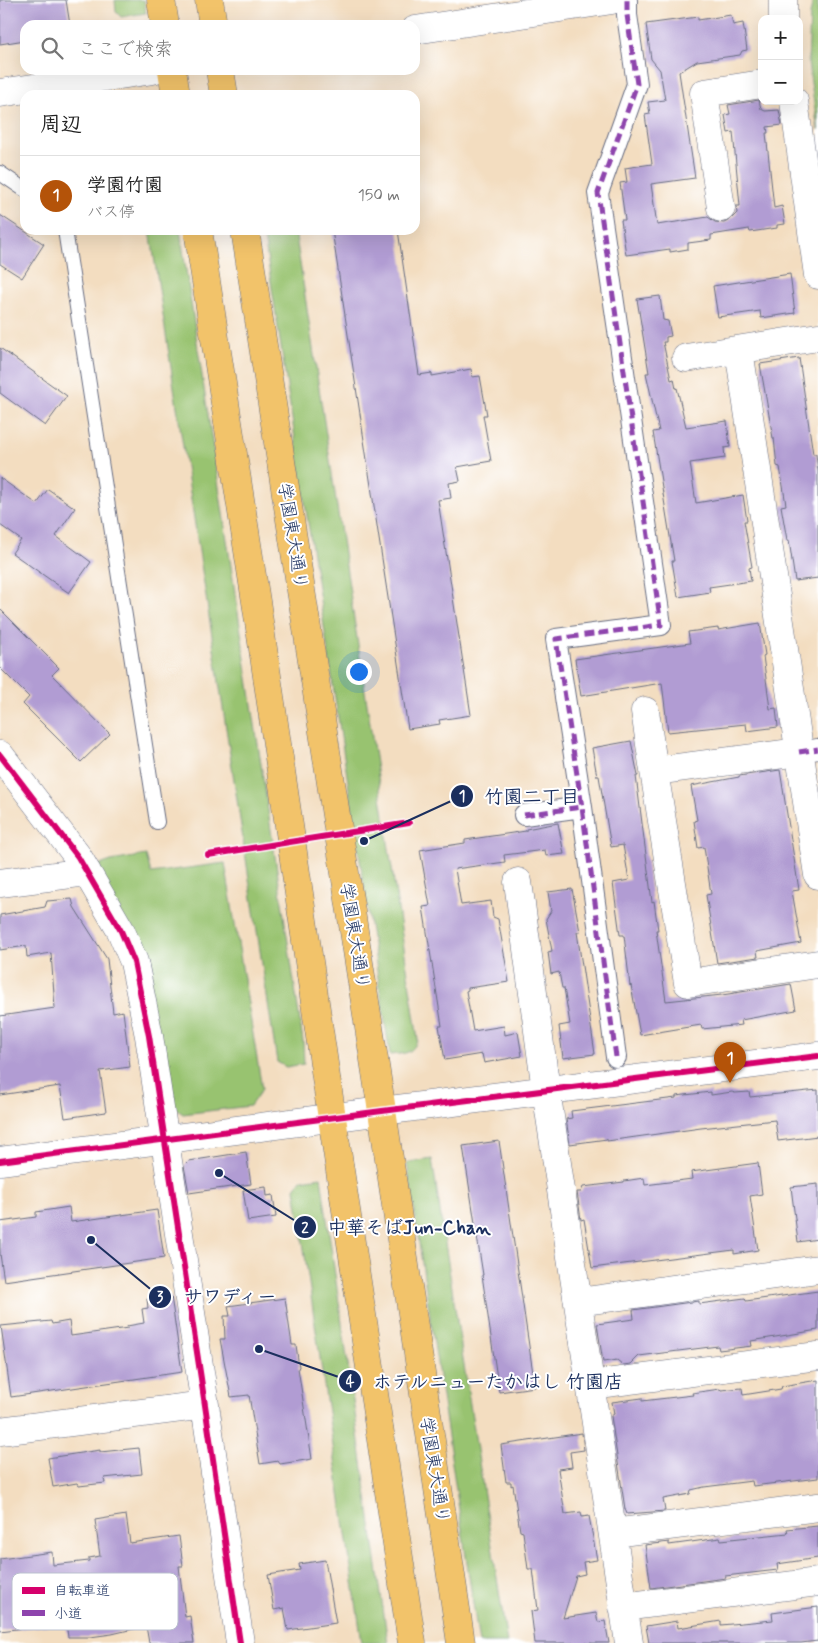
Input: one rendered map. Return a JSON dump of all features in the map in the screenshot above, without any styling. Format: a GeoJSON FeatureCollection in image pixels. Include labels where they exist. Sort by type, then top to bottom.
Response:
{"type":"FeatureCollection","features":[{"type":"Feature","properties":{"kind":"main road"},"geometry":{"type":"LineString","coordinates":[[161,0],[164,20]]}},
{"type":"Feature","properties":{"kind":"main road"},"geometry":{"type":"LineString","coordinates":[[209,0],[212,20]]}},
{"type":"Feature","properties":{"kind":"main road"},"geometry":{"type":"LineString","coordinates":[[173,75],[175,90]]}},
{"type":"Feature","properties":{"kind":"main road"},"geometry":{"type":"LineString","coordinates":[[221,75],[223,90]]}},
{"type":"Feature","properties":{"kind":"main road"},"geometry":{"type":"LineString","coordinates":[[199,235],[257,608],[412,1643]]}},
{"type":"Feature","properties":{"kind":"main road","name":"学園東大通り"},"geometry":{"type":"LineString","coordinates":[[246,235],[382,1111],[461,1643]]}},
{"type":"Feature","properties":{"kind":"street"},"geometry":{"type":"LineString","coordinates":[[420,29],[612,0]]}},
{"type":"Feature","properties":{"kind":"street"},"geometry":{"type":"LineString","coordinates":[[616,1058],[582,807],[556,639],[661,625],[598,193],[637,84],[627,15],[627,0]]}},
{"type":"Feature","properties":{"kind":"street"},"geometry":{"type":"LineString","coordinates":[[783,0],[783,15]]}},
{"type":"Feature","properties":{"kind":"street"},"geometry":{"type":"LineString","coordinates":[[0,93],[119,75]]}},
{"type":"Feature","properties":{"kind":"street"},"geometry":{"type":"LineString","coordinates":[[722,208],[704,93],[758,85]]}},
{"type":"Feature","properties":{"kind":"street"},"geometry":{"type":"LineString","coordinates":[[795,105],[818,275]]}},
{"type":"Feature","properties":{"kind":"street"},"geometry":{"type":"LineString","coordinates":[[686,358],[818,337]]}},
{"type":"Feature","properties":{"kind":"street"},"geometry":{"type":"LineString","coordinates":[[739,350],[809,751],[818,875]]}},
{"type":"Feature","properties":{"kind":"street"},"geometry":{"type":"LineString","coordinates":[[645,711],[688,983],[818,964]]}},
{"type":"Feature","properties":{"kind":"street"},"geometry":{"type":"LineString","coordinates":[[654,771],[809,751]]}},
{"type":"Feature","properties":{"kind":"street"},"geometry":{"type":"LineString","coordinates":[[0,755],[78,856],[121,931],[134,962],[148,1028],[240,1643]]}},
{"type":"Feature","properties":{"kind":"street"},"geometry":{"type":"LineString","coordinates":[[524,815],[582,807]]}},
{"type":"Feature","properties":{"kind":"street"},"geometry":{"type":"LineString","coordinates":[[0,883],[87,872]]}},
{"type":"Feature","properties":{"kind":"street"},"geometry":{"type":"LineString","coordinates":[[518,882],[546,1090],[629,1643]]}},
{"type":"Feature","properties":{"kind":"street"},"geometry":{"type":"LineString","coordinates":[[0,1161],[818,1056]]}},
{"type":"Feature","properties":{"kind":"street"},"geometry":{"type":"LineString","coordinates":[[578,1302],[818,1269]]}},
{"type":"Feature","properties":{"kind":"street"},"geometry":{"type":"LineString","coordinates":[[590,1386],[818,1356]]}},
{"type":"Feature","properties":{"kind":"street"},"geometry":{"type":"LineString","coordinates":[[0,1431],[205,1405]]}},
{"type":"Feature","properties":{"kind":"street"},"geometry":{"type":"LineString","coordinates":[[613,1533],[818,1507]]}},
{"type":"Feature","properties":{"kind":"street"},"geometry":{"type":"LineString","coordinates":[[624,1607],[818,1582]]}},
{"type":"Feature","properties":{"kind":"lane"},"geometry":{"type":"LineString","coordinates":[[0,173],[20,187]]}},
{"type":"Feature","properties":{"kind":"lane"},"geometry":{"type":"LineString","coordinates":[[66,235],[157,822]]}},
{"type":"Feature","properties":{"kind":"green space"},"geometry":{"type":"Polygon","coordinates":[[[115,0],[144,0],[146,13],[121,17],[116,12],[115,0]]]}},
{"type":"Feature","properties":{"kind":"green space"},"geometry":{"type":"Polygon","coordinates":[[[813,0],[818,0],[818,130],[808,63],[810,15],[813,0]]]}},
{"type":"Feature","properties":{"kind":"green space"},"geometry":{"type":"Polygon","coordinates":[[[151,235],[181,235],[303,1041],[304,1064],[286,1067],[277,1062],[151,235]]]}},
{"type":"Feature","properties":{"kind":"green space"},"geometry":{"type":"Polygon","coordinates":[[[264,235],[296,235],[418,1040],[410,1051],[390,1055],[264,235]]]}},
{"type":"Feature","properties":{"kind":"green space"},"geometry":{"type":"Polygon","coordinates":[[[146,855],[151,873],[225,863],[262,1089],[250,1106],[183,1114],[172,1106],[97,866],[111,861],[146,855]]]}},
{"type":"Feature","properties":{"kind":"green space"},"geometry":{"type":"Polygon","coordinates":[[[432,1159],[507,1643],[479,1643],[407,1163],[432,1159]]]}},
{"type":"Feature","properties":{"kind":"green space"},"geometry":{"type":"Polygon","coordinates":[[[321,1177],[388,1643],[362,1643],[295,1188],[301,1180],[321,1177]]]}},
{"type":"Feature","properties":{"kind":"building"},"geometry":{"type":"Polygon","coordinates":[[[0,0],[66,0],[69,20],[20,20],[20,41],[0,44],[0,0]]]}},
{"type":"Feature","properties":{"kind":"building"},"geometry":{"type":"Polygon","coordinates":[[[731,15],[733,25],[743,23],[747,50],[742,51],[740,55],[697,61],[679,72],[695,178],[651,184],[657,225],[708,217],[715,222],[724,223],[737,213],[736,206],[740,206],[733,132],[728,133],[725,115],[730,114],[728,105],[758,100],[758,105],[765,111],[779,110],[782,125],[767,127],[768,133],[766,133],[774,208],[782,206],[785,224],[777,225],[777,228],[750,232],[749,229],[711,235],[711,240],[688,243],[688,249],[670,252],[670,249],[626,255],[621,220],[625,220],[620,183],[627,182],[625,168],[652,164],[645,115],[650,114],[648,102],[665,100],[660,70],[651,59],[646,24],[698,17],[698,20],[731,15]]]}},
{"type":"Feature","properties":{"kind":"building"},"geometry":{"type":"Polygon","coordinates":[[[0,215],[20,228],[20,235],[30,235],[44,244],[22,278],[0,264],[0,215]]]}},
{"type":"Feature","properties":{"kind":"building"},"geometry":{"type":"Polygon","coordinates":[[[333,235],[399,235],[419,375],[432,373],[432,376],[471,369],[472,377],[480,376],[487,415],[483,415],[491,461],[457,467],[460,481],[449,483],[451,498],[438,500],[471,715],[439,720],[440,724],[408,729],[333,235]]]}},
{"type":"Feature","properties":{"kind":"building"},"geometry":{"type":"Polygon","coordinates":[[[790,274],[795,313],[761,318],[760,311],[718,317],[713,286],[790,274]]]}},
{"type":"Feature","properties":{"kind":"building"},"geometry":{"type":"Polygon","coordinates":[[[660,296],[663,320],[668,321],[671,336],[666,337],[666,342],[663,342],[671,380],[674,379],[677,388],[686,427],[727,421],[730,447],[724,448],[725,458],[690,463],[696,503],[743,495],[747,521],[744,521],[752,567],[749,568],[751,581],[709,587],[710,592],[678,597],[653,432],[659,431],[646,373],[649,373],[637,299],[660,296]]]}},
{"type":"Feature","properties":{"kind":"building"},"geometry":{"type":"Polygon","coordinates":[[[0,348],[67,396],[45,426],[0,393],[0,348]]]}},
{"type":"Feature","properties":{"kind":"building"},"geometry":{"type":"Polygon","coordinates":[[[799,358],[813,454],[816,454],[818,472],[818,578],[795,581],[789,540],[787,540],[781,506],[786,505],[780,467],[777,466],[774,438],[760,364],[799,358]]]}},
{"type":"Feature","properties":{"kind":"building"},"geometry":{"type":"Polygon","coordinates":[[[0,478],[37,504],[48,489],[75,508],[56,536],[91,562],[69,593],[12,553],[21,540],[0,525],[0,478]]]}},
{"type":"Feature","properties":{"kind":"building"},"geometry":{"type":"Polygon","coordinates":[[[0,609],[59,668],[52,675],[110,734],[81,762],[23,704],[29,697],[0,668],[0,609]]]}},
{"type":"Feature","properties":{"kind":"building"},"geometry":{"type":"Polygon","coordinates":[[[760,623],[770,709],[776,708],[778,727],[747,731],[746,724],[668,732],[662,683],[581,696],[575,659],[690,643],[688,632],[718,628],[718,630],[760,623]]]}},
{"type":"Feature","properties":{"kind":"building"},"geometry":{"type":"Polygon","coordinates":[[[631,741],[638,776],[636,776],[666,1001],[722,995],[791,984],[796,1010],[741,1020],[742,1025],[702,1029],[701,1025],[640,1035],[630,986],[624,935],[620,935],[613,883],[629,880],[623,845],[611,847],[599,776],[597,776],[592,748],[631,741]]]}},
{"type":"Feature","properties":{"kind":"building"},"geometry":{"type":"Polygon","coordinates":[[[780,770],[799,890],[792,891],[801,943],[757,951],[758,957],[717,963],[706,895],[711,894],[704,847],[698,848],[694,821],[697,820],[691,786],[780,770]]]}},
{"type":"Feature","properties":{"kind":"building"},"geometry":{"type":"Polygon","coordinates":[[[558,823],[564,854],[546,856],[545,850],[504,855],[505,862],[455,869],[461,905],[491,901],[493,917],[498,919],[509,982],[468,988],[466,991],[473,1031],[504,1026],[505,1035],[518,1032],[522,1056],[484,1063],[482,1054],[445,1060],[439,1026],[442,1026],[423,907],[430,906],[420,850],[465,843],[465,840],[526,831],[526,829],[558,823]]]}},
{"type":"Feature","properties":{"kind":"building"},"geometry":{"type":"Polygon","coordinates":[[[572,889],[580,932],[577,932],[595,1054],[563,1058],[559,1026],[570,1024],[564,988],[562,988],[559,972],[551,974],[548,952],[552,951],[546,919],[551,911],[548,892],[572,889]]]}},
{"type":"Feature","properties":{"kind":"building"},"geometry":{"type":"Polygon","coordinates":[[[72,899],[74,907],[107,959],[113,1013],[123,1011],[130,1067],[100,1071],[106,1112],[65,1118],[60,1086],[0,1095],[0,1016],[55,1008],[51,953],[27,957],[26,946],[0,950],[0,915],[45,907],[47,901],[72,899]]]}},
{"type":"Feature","properties":{"kind":"building"},"geometry":{"type":"Polygon","coordinates":[[[818,1090],[818,1136],[778,1141],[775,1120],[570,1144],[566,1119],[572,1118],[571,1111],[711,1092],[711,1095],[749,1092],[750,1097],[818,1090]]]}},
{"type":"Feature","properties":{"kind":"building"},"geometry":{"type":"Polygon","coordinates":[[[499,1141],[535,1387],[499,1392],[463,1146],[499,1141]]]}},
{"type":"Feature","properties":{"kind":"building"},"geometry":{"type":"Polygon","coordinates":[[[246,1152],[251,1184],[189,1193],[184,1166],[189,1161],[246,1152]]]}},
{"type":"Feature","properties":{"kind":"building"},"geometry":{"type":"Polygon","coordinates":[[[758,1163],[762,1194],[750,1196],[758,1250],[734,1254],[734,1250],[592,1268],[584,1219],[581,1220],[577,1192],[581,1192],[583,1187],[644,1178],[645,1185],[692,1179],[691,1172],[758,1163]]]}},
{"type":"Feature","properties":{"kind":"building"},"geometry":{"type":"Polygon","coordinates":[[[818,1184],[818,1239],[798,1242],[791,1187],[818,1184]]]}},
{"type":"Feature","properties":{"kind":"building"},"geometry":{"type":"Polygon","coordinates":[[[266,1187],[267,1196],[273,1195],[276,1217],[248,1221],[243,1190],[266,1187]]]}},
{"type":"Feature","properties":{"kind":"building"},"geometry":{"type":"Polygon","coordinates":[[[69,1207],[71,1222],[157,1210],[164,1258],[4,1281],[0,1254],[0,1222],[36,1217],[36,1212],[69,1207]]]}},
{"type":"Feature","properties":{"kind":"building"},"geometry":{"type":"Polygon","coordinates":[[[818,1291],[818,1330],[751,1341],[752,1346],[719,1350],[718,1346],[639,1356],[631,1364],[623,1365],[617,1360],[603,1362],[597,1324],[634,1319],[633,1310],[699,1301],[699,1304],[745,1298],[746,1301],[818,1291]]]}},
{"type":"Feature","properties":{"kind":"building"},"geometry":{"type":"Polygon","coordinates":[[[171,1296],[182,1372],[11,1397],[1,1326],[51,1321],[52,1324],[69,1321],[71,1336],[128,1328],[127,1326],[144,1323],[142,1309],[148,1308],[147,1299],[171,1296]]]}},
{"type":"Feature","properties":{"kind":"building"},"geometry":{"type":"Polygon","coordinates":[[[285,1298],[292,1345],[296,1345],[312,1459],[280,1464],[278,1461],[260,1464],[249,1395],[231,1397],[220,1339],[225,1339],[224,1316],[230,1316],[228,1306],[285,1298]]]}},
{"type":"Feature","properties":{"kind":"building"},"geometry":{"type":"Polygon","coordinates":[[[818,1380],[818,1478],[753,1486],[752,1481],[704,1487],[691,1490],[690,1494],[663,1499],[665,1511],[627,1514],[611,1416],[614,1414],[612,1402],[642,1398],[642,1401],[693,1395],[692,1393],[720,1389],[742,1388],[743,1395],[781,1389],[782,1386],[818,1380]]]}},
{"type":"Feature","properties":{"kind":"building"},"geometry":{"type":"Polygon","coordinates":[[[582,1433],[584,1450],[570,1452],[572,1467],[558,1469],[565,1514],[581,1512],[582,1517],[589,1516],[597,1560],[583,1562],[585,1574],[576,1576],[563,1618],[596,1613],[598,1622],[605,1621],[609,1643],[535,1643],[531,1611],[538,1610],[533,1569],[528,1569],[523,1532],[520,1531],[513,1485],[511,1486],[511,1482],[506,1482],[501,1445],[582,1433]]]}},
{"type":"Feature","properties":{"kind":"building"},"geometry":{"type":"Polygon","coordinates":[[[139,1448],[142,1474],[104,1478],[105,1483],[79,1486],[77,1483],[53,1487],[48,1458],[100,1450],[100,1452],[139,1448]]]}},
{"type":"Feature","properties":{"kind":"building"},"geometry":{"type":"Polygon","coordinates":[[[126,1515],[130,1543],[179,1536],[183,1566],[179,1566],[185,1617],[190,1616],[194,1643],[149,1643],[147,1630],[178,1630],[178,1573],[12,1573],[12,1630],[0,1631],[0,1559],[52,1552],[53,1565],[89,1561],[89,1558],[100,1556],[95,1520],[126,1515]]]}},
{"type":"Feature","properties":{"kind":"building"},"geometry":{"type":"Polygon","coordinates":[[[818,1526],[818,1558],[777,1564],[778,1570],[651,1588],[645,1545],[669,1542],[669,1545],[720,1538],[721,1540],[788,1533],[787,1529],[818,1526]]]}},
{"type":"Feature","properties":{"kind":"building"},"geometry":{"type":"Polygon","coordinates":[[[325,1560],[336,1623],[288,1630],[284,1608],[274,1610],[268,1575],[300,1570],[299,1564],[325,1560]]]}},
{"type":"Feature","properties":{"kind":"building"},"geometry":{"type":"Polygon","coordinates":[[[818,1607],[818,1641],[801,1643],[649,1643],[646,1626],[677,1621],[678,1628],[721,1621],[721,1625],[773,1620],[772,1613],[818,1607]]]}},
{"type":"Feature","properties":{"kind":"building"},"geometry":{"type":"Polygon","coordinates":[[[67,1630],[129,1630],[90,1637],[68,1637],[67,1630]]]}},
{"type":"Feature","properties":{"kind":"marked path"},"geometry":{"type":"LineString","coordinates":[[616,1057],[582,807],[556,639],[661,625],[598,193],[637,84],[627,15],[627,0]]}},
{"type":"Feature","properties":{"kind":"marked path"},"geometry":{"type":"LineString","coordinates":[[799,752],[818,749]]}},
{"type":"Feature","properties":{"kind":"marked path"},"geometry":{"type":"LineString","coordinates":[[524,815],[582,807]]}},
{"type":"Feature","properties":{"kind":"cycle path"},"geometry":{"type":"LineString","coordinates":[[0,755],[78,857],[121,931],[134,962],[149,1036],[240,1643]]}},
{"type":"Feature","properties":{"kind":"cycle path"},"geometry":{"type":"LineString","coordinates":[[208,855],[409,823]]}},
{"type":"Feature","properties":{"kind":"cycle path"},"geometry":{"type":"LineString","coordinates":[[0,1161],[818,1056]]}},
{"type":"Feature","properties":{"kind":"place","name":"竹園二丁目"},"geometry":{"type":"Point","coordinates":[364,841]}},
{"type":"Feature","properties":{"kind":"place","name":"学園竹園"},"geometry":{"type":"Point","coordinates":[730,1083]}},
{"type":"Feature","properties":{"kind":"place","name":"中華そばJun-Chan"},"geometry":{"type":"Point","coordinates":[219,1173]}},
{"type":"Feature","properties":{"kind":"place","name":"サワディー"},"geometry":{"type":"Point","coordinates":[91,1240]}},
{"type":"Feature","properties":{"kind":"place","name":"ホテルニューたかはし 竹園店"},"geometry":{"type":"Point","coordinates":[259,1349]}}]}
